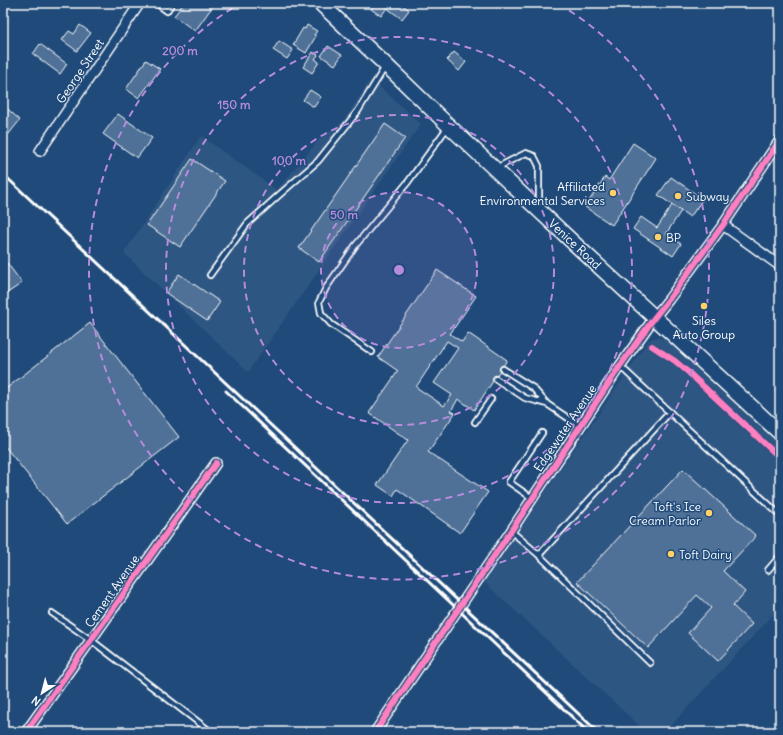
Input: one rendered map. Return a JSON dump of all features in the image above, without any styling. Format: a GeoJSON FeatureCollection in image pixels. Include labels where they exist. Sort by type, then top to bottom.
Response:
{"type":"FeatureCollection","features":[{"type":"Feature","properties":{"kind":"main road","name":"Venice Road"},"geometry":{"type":"LineString","coordinates":[[320,3],[654,318],[780,433]]}},
{"type":"Feature","properties":{"kind":"street","name":"George Street"},"geometry":{"type":"LineString","coordinates":[[40,151],[140,3]]}},
{"type":"Feature","properties":{"kind":"street","name":"Edgewater Avenue"},"geometry":{"type":"LineString","coordinates":[[375,732],[511,531],[620,366],[723,225],[780,140]]}},
{"type":"Feature","properties":{"kind":"street"},"geometry":{"type":"LineString","coordinates":[[723,225],[780,266]]}},
{"type":"Feature","properties":{"kind":"street","name":"Cement Avenue"},"geometry":{"type":"LineString","coordinates":[[26,732],[216,463]]}},
{"type":"Feature","properties":{"kind":"lane"},"geometry":{"type":"LineString","coordinates":[[156,3],[167,11],[172,3]]}},
{"type":"Feature","properties":{"kind":"lane"},"geometry":{"type":"LineString","coordinates":[[210,275],[247,224],[318,161],[358,111],[386,65]]}},
{"type":"Feature","properties":{"kind":"lane"},"geometry":{"type":"LineString","coordinates":[[372,352],[331,324],[320,312],[319,302],[326,288],[355,246],[408,182],[449,126]]}},
{"type":"Feature","properties":{"kind":"lane"},"geometry":{"type":"LineString","coordinates":[[494,168],[526,153],[534,156],[539,166],[539,210]]}},
{"type":"Feature","properties":{"kind":"lane"},"geometry":{"type":"LineString","coordinates":[[620,366],[780,514]]}},
{"type":"Feature","properties":{"kind":"lane"},"geometry":{"type":"LineString","coordinates":[[503,369],[532,388],[547,404],[580,426]]}},
{"type":"Feature","properties":{"kind":"lane"},"geometry":{"type":"LineString","coordinates":[[496,379],[525,398],[547,404]]}},
{"type":"Feature","properties":{"kind":"lane"},"geometry":{"type":"LineString","coordinates":[[476,422],[491,398]]}},
{"type":"Feature","properties":{"kind":"lane"},"geometry":{"type":"LineString","coordinates":[[538,555],[670,412]]}},
{"type":"Feature","properties":{"kind":"lane"},"geometry":{"type":"LineString","coordinates":[[532,498],[509,482],[542,433]]}},
{"type":"Feature","properties":{"kind":"lane"},"geometry":{"type":"LineString","coordinates":[[511,531],[650,663]]}},
{"type":"Feature","properties":{"kind":"lane"},"geometry":{"type":"LineString","coordinates":[[768,570],[780,556]]}},
{"type":"Feature","properties":{"kind":"lane"},"geometry":{"type":"LineString","coordinates":[[52,613],[91,640],[211,732]]}},
{"type":"Feature","properties":{"kind":"shaded area"},"geometry":{"type":"Polygon","coordinates":[[[371,79],[421,124],[248,372],[124,253],[201,136],[277,190],[323,135],[343,122],[371,79]]]}},
{"type":"Feature","properties":{"kind":"shaded area"},"geometry":{"type":"Polygon","coordinates":[[[658,337],[667,341],[780,445],[780,563],[772,572],[780,579],[780,607],[665,732],[646,732],[484,582],[649,340],[658,337]]]}},
{"type":"Feature","properties":{"kind":"building"},"geometry":{"type":"Polygon","coordinates":[[[184,3],[215,3],[195,31],[174,16],[184,3]]]}},
{"type":"Feature","properties":{"kind":"building"},"geometry":{"type":"Polygon","coordinates":[[[376,3],[400,3],[409,10],[402,19],[387,8],[381,16],[371,9],[376,3]]]}},
{"type":"Feature","properties":{"kind":"building"},"geometry":{"type":"Polygon","coordinates":[[[80,25],[91,33],[77,51],[62,40],[69,31],[74,34],[80,25]]]}},
{"type":"Feature","properties":{"kind":"building"},"geometry":{"type":"Polygon","coordinates":[[[307,25],[317,31],[314,35],[316,36],[306,53],[293,45],[303,28],[305,29],[307,25]]]}},
{"type":"Feature","properties":{"kind":"building"},"geometry":{"type":"Polygon","coordinates":[[[279,41],[293,50],[287,59],[273,50],[279,41]]]}},
{"type":"Feature","properties":{"kind":"building"},"geometry":{"type":"Polygon","coordinates":[[[40,44],[67,64],[60,74],[33,54],[40,44]]]}},
{"type":"Feature","properties":{"kind":"building"},"geometry":{"type":"Polygon","coordinates":[[[328,46],[342,55],[335,65],[321,56],[328,46]]]}},
{"type":"Feature","properties":{"kind":"building"},"geometry":{"type":"Polygon","coordinates":[[[313,52],[318,55],[315,59],[319,62],[312,73],[303,67],[313,52]]]}},
{"type":"Feature","properties":{"kind":"building"},"geometry":{"type":"Polygon","coordinates":[[[454,52],[466,62],[459,71],[447,60],[454,52]]]}},
{"type":"Feature","properties":{"kind":"building"},"geometry":{"type":"Polygon","coordinates":[[[146,60],[160,69],[139,98],[126,89],[146,60]]]}},
{"type":"Feature","properties":{"kind":"building"},"geometry":{"type":"Polygon","coordinates":[[[310,90],[321,97],[314,107],[303,100],[310,90]]]}},
{"type":"Feature","properties":{"kind":"building"},"geometry":{"type":"Polygon","coordinates":[[[3,105],[20,120],[4,140],[3,139],[3,105]]]}},
{"type":"Feature","properties":{"kind":"building"},"geometry":{"type":"Polygon","coordinates":[[[118,114],[152,138],[137,158],[103,134],[118,114]]]}},
{"type":"Feature","properties":{"kind":"building"},"geometry":{"type":"Polygon","coordinates":[[[385,124],[405,138],[319,262],[299,248],[385,124]]]}},
{"type":"Feature","properties":{"kind":"building","name":"Affiliated Environmental Services"},"geometry":{"type":"Polygon","coordinates":[[[633,143],[656,158],[612,225],[585,207],[605,177],[609,180],[633,143]]]}},
{"type":"Feature","properties":{"kind":"building"},"geometry":{"type":"Polygon","coordinates":[[[192,159],[225,181],[180,247],[147,225],[192,159]]]}},
{"type":"Feature","properties":{"kind":"building"},"geometry":{"type":"Polygon","coordinates":[[[671,177],[703,199],[690,217],[658,195],[671,177]]]}},
{"type":"Feature","properties":{"kind":"building"},"geometry":{"type":"Polygon","coordinates":[[[672,205],[681,211],[666,234],[681,244],[673,256],[633,229],[641,217],[657,228],[672,205]]]}},
{"type":"Feature","properties":{"kind":"building"},"geometry":{"type":"Polygon","coordinates":[[[7,263],[22,283],[6,294],[3,290],[3,266],[7,263]]]}},
{"type":"Feature","properties":{"kind":"building"},"geometry":{"type":"Polygon","coordinates":[[[437,270],[476,296],[450,334],[462,342],[468,333],[507,360],[474,410],[458,399],[451,411],[455,413],[428,452],[488,492],[460,533],[397,489],[393,496],[377,485],[408,440],[369,413],[398,371],[378,357],[437,270]],[[447,341],[416,387],[444,406],[452,395],[434,383],[458,348],[447,341]]]}},
{"type":"Feature","properties":{"kind":"building"},"geometry":{"type":"Polygon","coordinates":[[[179,274],[220,302],[207,321],[166,293],[179,274]]]}},
{"type":"Feature","properties":{"kind":"building"},"geometry":{"type":"Polygon","coordinates":[[[90,323],[179,437],[67,524],[3,444],[3,391],[90,323]]]}},
{"type":"Feature","properties":{"kind":"building"},"geometry":{"type":"Polygon","coordinates":[[[780,385],[780,395],[775,391],[780,385]]]}},
{"type":"Feature","properties":{"kind":"building","name":"Toft Dairy"},"geometry":{"type":"Polygon","coordinates":[[[683,469],[756,536],[723,571],[745,592],[733,606],[752,624],[718,661],[688,633],[711,608],[697,595],[648,648],[577,582],[683,469]]]}},
{"type":"Feature","properties":{"kind":"railway"},"geometry":{"type":"LineString","coordinates":[[3,174],[598,732]]}},
{"type":"Feature","properties":{"kind":"railway"},"geometry":{"type":"LineString","coordinates":[[226,391],[588,732]]}},
{"type":"Feature","properties":{"kind":"cycle path"},"geometry":{"type":"LineString","coordinates":[[375,732],[511,531],[620,366],[723,225],[780,140]]}},
{"type":"Feature","properties":{"kind":"cycle path"},"geometry":{"type":"LineString","coordinates":[[652,346],[675,361],[688,372],[780,458]]}},
{"type":"Feature","properties":{"kind":"cycle path"},"geometry":{"type":"LineString","coordinates":[[26,732],[216,463]]}},
{"type":"Feature","properties":{"kind":"place","name":"Affiliated Environmental Services"},"geometry":{"type":"Point","coordinates":[613,193]}},
{"type":"Feature","properties":{"kind":"place","name":"Subway"},"geometry":{"type":"Point","coordinates":[678,196]}},
{"type":"Feature","properties":{"kind":"place","name":"BP"},"geometry":{"type":"Point","coordinates":[658,237]}},
{"type":"Feature","properties":{"kind":"place","name":"Siles Auto Group"},"geometry":{"type":"Point","coordinates":[704,306]}},
{"type":"Feature","properties":{"kind":"place","name":"Toft's Ice Cream Parlor"},"geometry":{"type":"Point","coordinates":[709,513]}},
{"type":"Feature","properties":{"kind":"place","name":"Toft Dairy"},"geometry":{"type":"Point","coordinates":[671,554]}}]}
